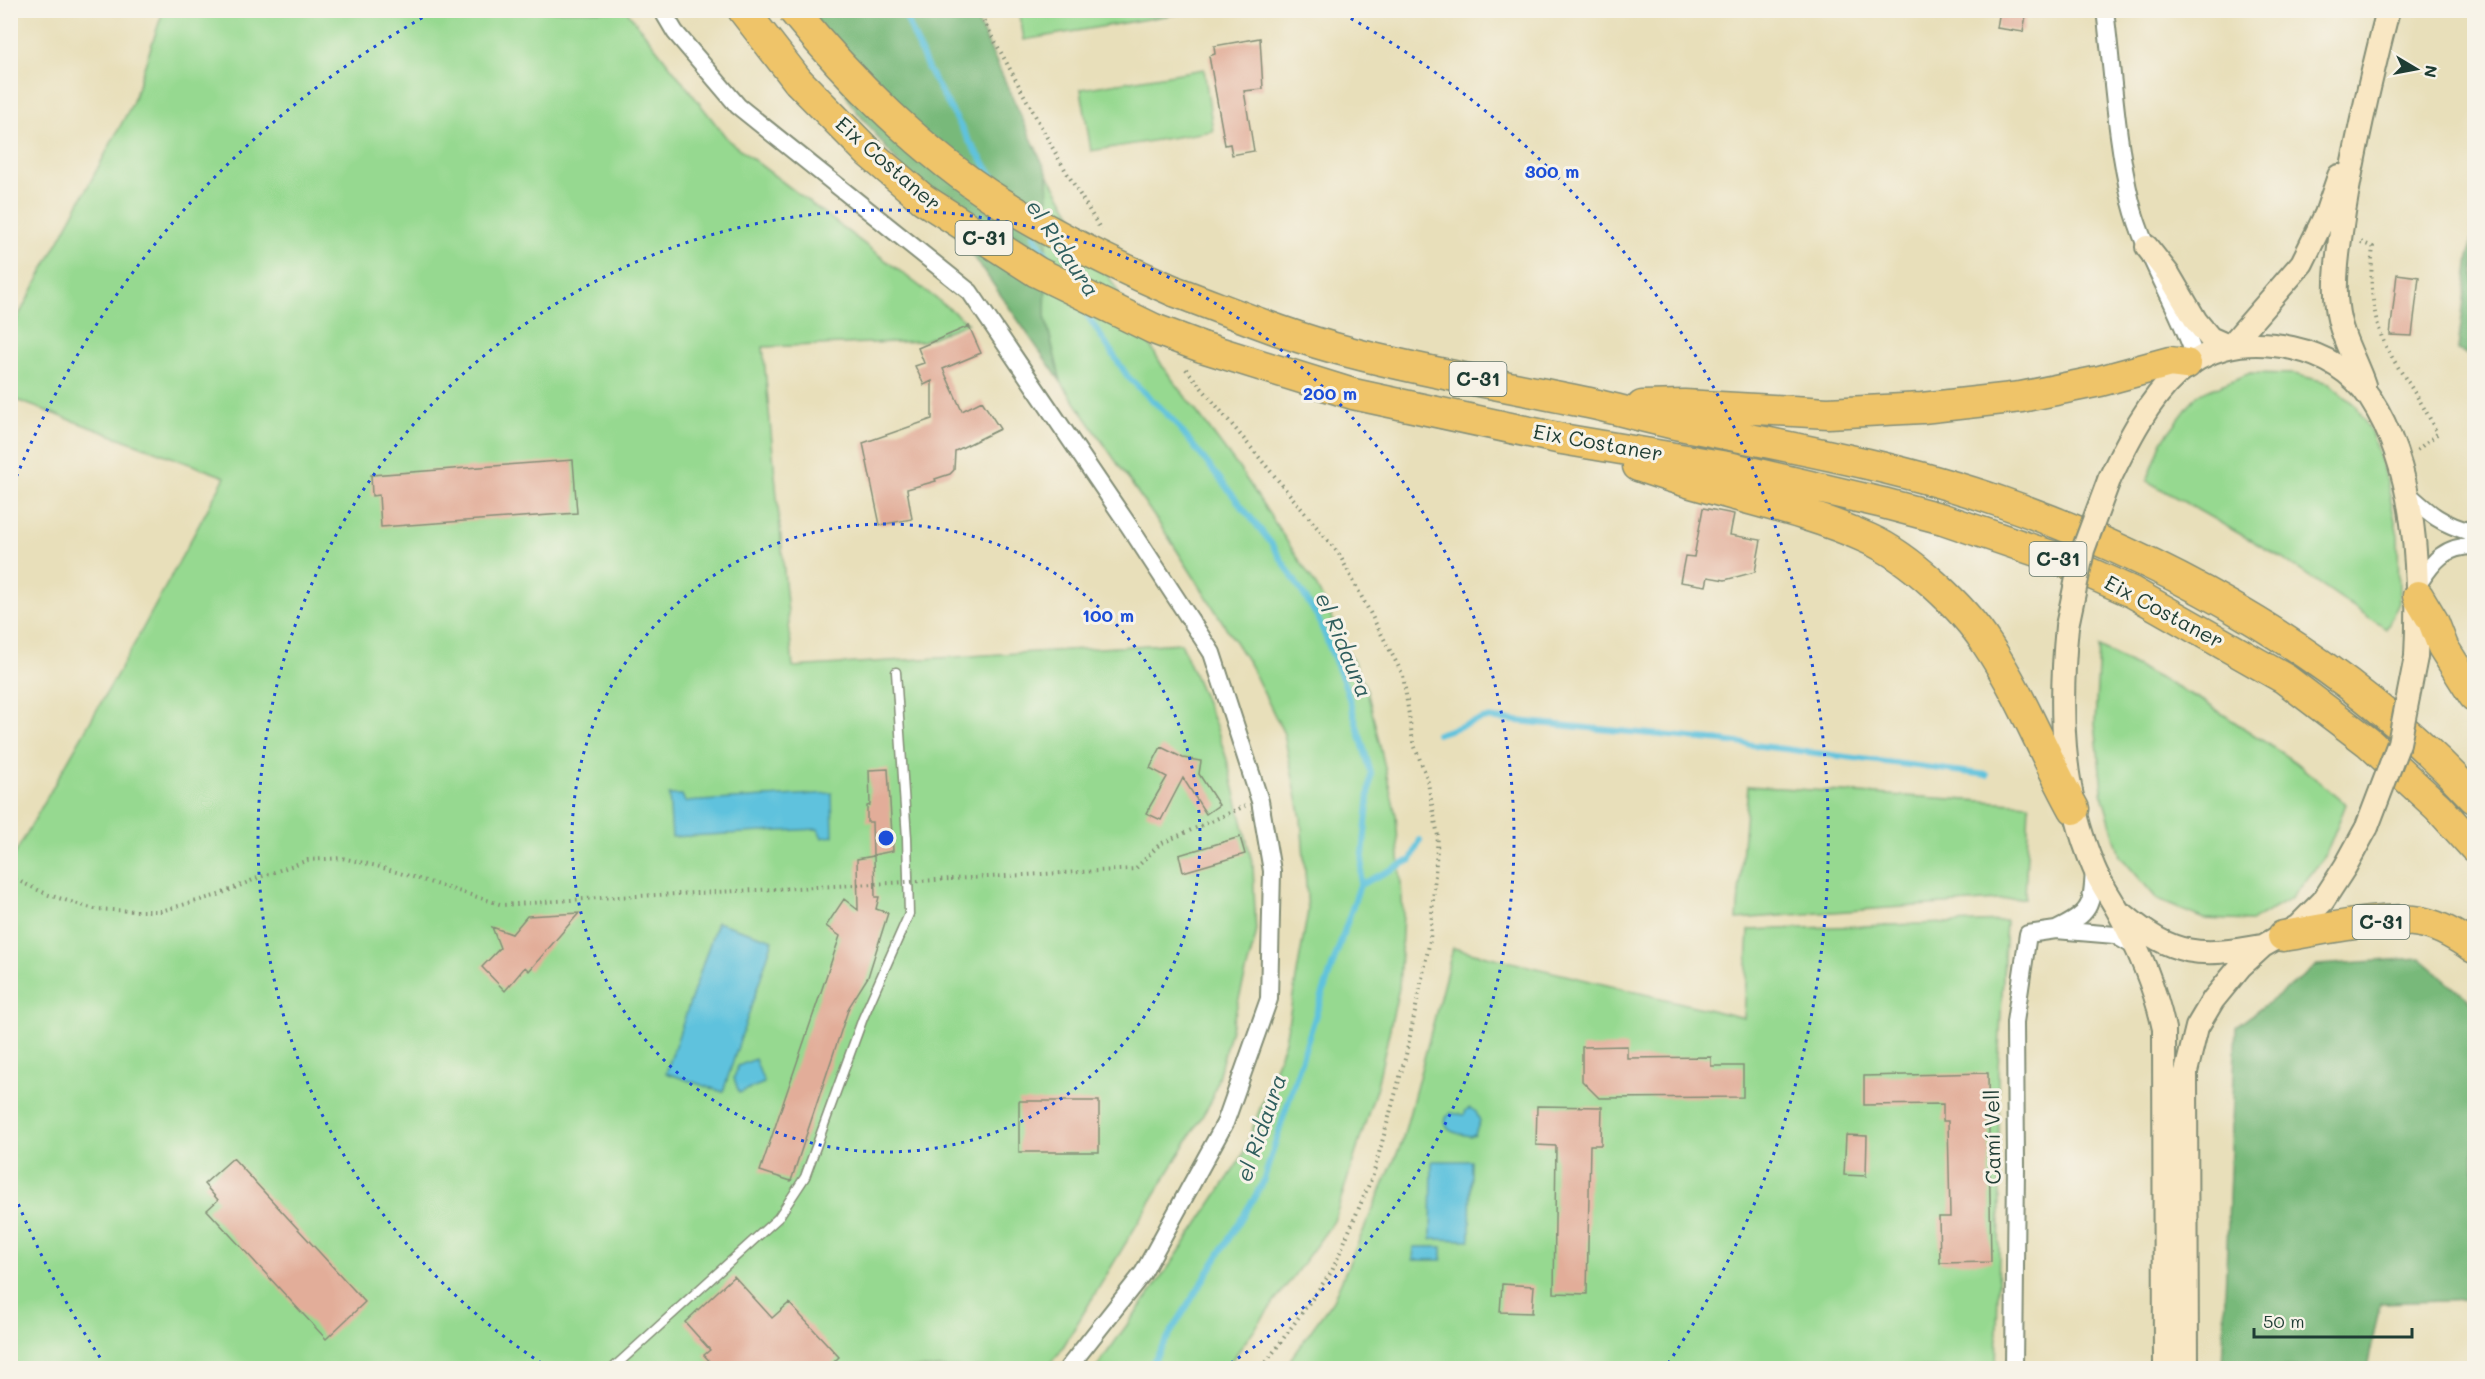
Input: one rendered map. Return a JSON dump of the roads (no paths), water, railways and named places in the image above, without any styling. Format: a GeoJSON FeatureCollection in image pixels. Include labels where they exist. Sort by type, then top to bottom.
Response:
{"type":"FeatureCollection","features":[{"type":"Feature","properties":{"kind":"highway","name":"Eix Costaner"},"geometry":{"type":"LineString","coordinates":[[743,10],[798,81],[869,153],[923,199],[1037,272],[1154,329],[1192,356],[1353,394],[1562,439],[1681,458],[1792,480],[1943,519],[2054,557],[2132,592],[2285,679],[2368,742],[2438,807],[2475,847]]}},
{"type":"Feature","properties":{"kind":"highway","name":"Eix Costaner"},"geometry":{"type":"LineString","coordinates":[[793,10],[829,55],[893,116],[944,160],[998,201],[1112,264],[1174,291],[1282,331],[1347,352],[1842,459],[2000,502],[2145,562],[2217,598],[2349,685],[2389,717],[2475,798]]}},
{"type":"Feature","properties":{"kind":"highway"},"geometry":{"type":"LineString","coordinates":[[1609,407],[1684,405],[1828,413],[1922,408],[2021,397],[2100,381],[2170,362],[2191,362]]}},
{"type":"Feature","properties":{"kind":"highway"},"geometry":{"type":"LineString","coordinates":[[1562,439],[1659,474],[1756,500],[1870,539],[1903,561],[1952,600],[1987,643],[2027,712],[2051,766],[2074,809]]}},
{"type":"Feature","properties":{"kind":"highway"},"geometry":{"type":"LineString","coordinates":[[2418,589],[2443,647],[2475,696]]}},
{"type":"Feature","properties":{"kind":"highway","name":"C-31"},"geometry":{"type":"LineString","coordinates":[[2273,941],[2394,921],[2425,923],[2475,948]]}},
{"type":"Feature","properties":{"kind":"street"},"geometry":{"type":"LineString","coordinates":[[662,10],[675,32],[738,106],[970,292],[1212,653],[1260,801],[1272,871],[1269,999],[1225,1123],[1143,1273],[1068,1368]]}},
{"type":"Feature","properties":{"kind":"street"},"geometry":{"type":"LineString","coordinates":[[2105,10],[2124,162],[2132,204],[2160,280],[2183,324],[2191,362]]}},
{"type":"Feature","properties":{"kind":"street"},"geometry":{"type":"LineString","coordinates":[[2187,1368],[2187,1072],[2197,1027],[2213,1000],[2240,967],[2273,941],[2298,926],[2323,901],[2345,867],[2367,827],[2399,742],[2416,657],[2418,589],[2406,492],[2400,464],[2348,346],[2336,305],[2341,233],[2364,107],[2388,10]]}},
{"type":"Feature","properties":{"kind":"street"},"geometry":{"type":"LineString","coordinates":[[2230,345],[2302,263],[2326,214],[2364,107]]}},
{"type":"Feature","properties":{"kind":"street"},"geometry":{"type":"LineString","coordinates":[[2148,247],[2169,275],[2196,321],[2210,338],[2230,345]]}},
{"type":"Feature","properties":{"kind":"street"},"geometry":{"type":"LineString","coordinates":[[2165,1368],[2164,1029],[2156,995],[2137,948],[2094,868],[2079,831],[2062,724],[2062,678],[2067,626],[2083,550],[2109,480],[2144,415],[2191,362],[2230,345],[2247,343],[2278,345],[2306,351],[2331,361],[2347,372],[2369,397]]}},
{"type":"Feature","properties":{"kind":"street"},"geometry":{"type":"LineString","coordinates":[[2406,492],[2438,520],[2475,533]]}},
{"type":"Feature","properties":{"kind":"street"},"geometry":{"type":"LineString","coordinates":[[2418,589],[2439,557],[2457,546],[2475,546]]}},
{"type":"Feature","properties":{"kind":"street","name":"Camí Vell"},"geometry":{"type":"LineString","coordinates":[[2056,930],[2078,919],[2092,902],[2094,868]]}},
{"type":"Feature","properties":{"kind":"street"},"geometry":{"type":"LineString","coordinates":[[2118,910],[2142,930],[2168,946],[2191,952],[2219,954],[2273,941]]}},
{"type":"Feature","properties":{"kind":"street","name":"Camí Vell"},"geometry":{"type":"LineString","coordinates":[[2014,1368],[2015,1022],[2028,934],[2056,930],[2115,935],[2137,948]]}},
{"type":"Feature","properties":{"kind":"lane"},"geometry":{"type":"LineString","coordinates":[[613,1368],[778,1218],[805,1177],[863,1018],[909,914],[907,838],[896,672]]}},
{"type":"Feature","properties":{"kind":"water"},"geometry":{"type":"Polygon","coordinates":[[[832,793],[833,836],[822,838],[818,829],[672,837],[669,795],[682,795],[685,802],[832,793]]]}},
{"type":"Feature","properties":{"kind":"water"},"geometry":{"type":"Polygon","coordinates":[[[717,922],[773,940],[723,1092],[666,1073],[717,922]]]}},
{"type":"Feature","properties":{"kind":"water"},"geometry":{"type":"Polygon","coordinates":[[[755,1059],[764,1083],[739,1093],[734,1078],[738,1066],[755,1059]]]}},
{"type":"Feature","properties":{"kind":"water"},"geometry":{"type":"Polygon","coordinates":[[[1470,1108],[1476,1112],[1480,1121],[1475,1134],[1470,1136],[1456,1133],[1446,1126],[1446,1117],[1451,1113],[1464,1115],[1470,1108]]]}},
{"type":"Feature","properties":{"kind":"water"},"geometry":{"type":"Polygon","coordinates":[[[1432,1161],[1471,1161],[1470,1240],[1431,1239],[1432,1161]]]}},
{"type":"Feature","properties":{"kind":"water"},"geometry":{"type":"Polygon","coordinates":[[[1414,1247],[1442,1247],[1442,1260],[1413,1260],[1414,1247]]]}},
{"type":"Feature","properties":{"kind":"waterway","name":"el Ridaura"},"geometry":{"type":"LineString","coordinates":[[903,10],[928,69],[969,141],[1001,188]]}},
{"type":"Feature","properties":{"kind":"waterway","name":"el Ridaura"},"geometry":{"type":"LineString","coordinates":[[1034,236],[1055,268]]}},
{"type":"Feature","properties":{"kind":"waterway","name":"el Ridaura"},"geometry":{"type":"LineString","coordinates":[[1081,306],[1128,377],[1172,419],[1271,543],[1317,616],[1346,688],[1371,773],[1360,885],[1262,1185],[1149,1368]]}},
{"type":"Feature","properties":{"kind":"waterway"},"geometry":{"type":"LineString","coordinates":[[1437,734],[1486,718],[1722,741],[1987,775]]}},
{"type":"Feature","properties":{"kind":"waterway"},"geometry":{"type":"LineString","coordinates":[[1360,885],[1411,860],[1420,840]]}}]}
